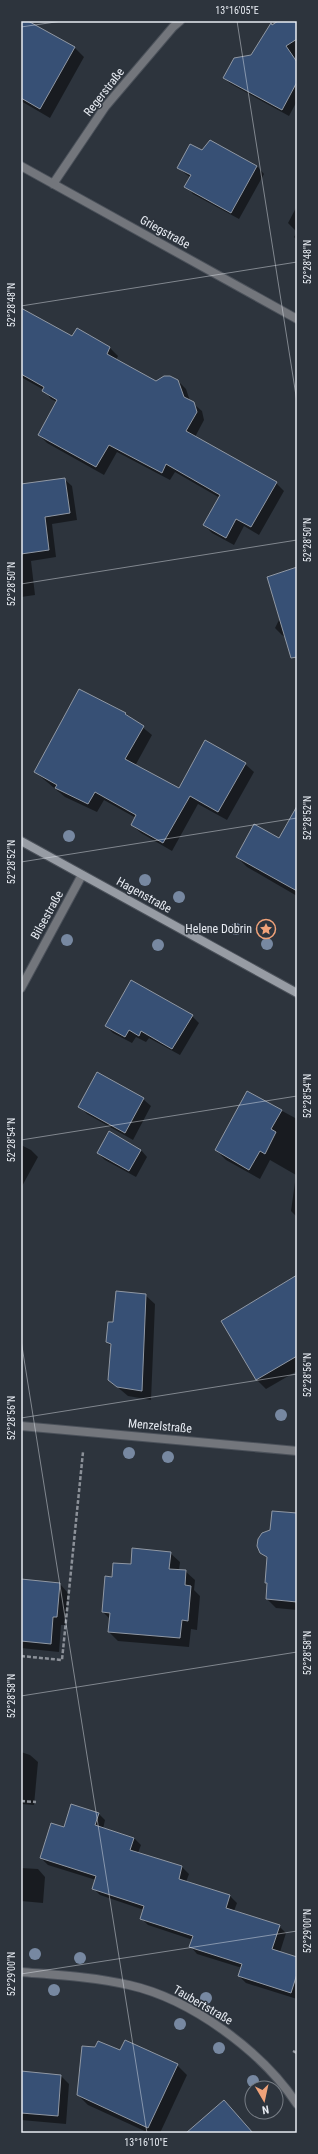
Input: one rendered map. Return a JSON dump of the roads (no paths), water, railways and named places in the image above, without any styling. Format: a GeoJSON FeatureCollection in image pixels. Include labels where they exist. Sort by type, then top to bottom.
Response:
{"type":"FeatureCollection","features":[{"type":"Feature","properties":{"kind":"main road","name":"Hagenstraße"},"geometry":{"type":"LineString","coordinates":[[21,841],[297,993]]}},
{"type":"Feature","properties":{"kind":"street","name":"Regerstraße"},"geometry":{"type":"LineString","coordinates":[[53,184],[105,108],[173,27],[180,21]]}},
{"type":"Feature","properties":{"kind":"street","name":"Griegstraße"},"geometry":{"type":"LineString","coordinates":[[21,166],[297,319]]}},
{"type":"Feature","properties":{"kind":"street","name":"Bilsestraße"},"geometry":{"type":"LineString","coordinates":[[21,988],[82,874]]}},
{"type":"Feature","properties":{"kind":"street","name":"Menzelstraße"},"geometry":{"type":"LineString","coordinates":[[21,1426],[297,1451]]}},
{"type":"Feature","properties":{"kind":"street","name":"Taubertstraße"},"geometry":{"type":"LineString","coordinates":[[21,1972],[102,1980],[130,1985],[167,1997],[227,2032],[262,2064],[289,2092],[297,2104]]}},
{"type":"Feature","properties":{"kind":"place","name":"Helene Dobrin"},"geometry":{"type":"Point","coordinates":[266,929]}}]}
